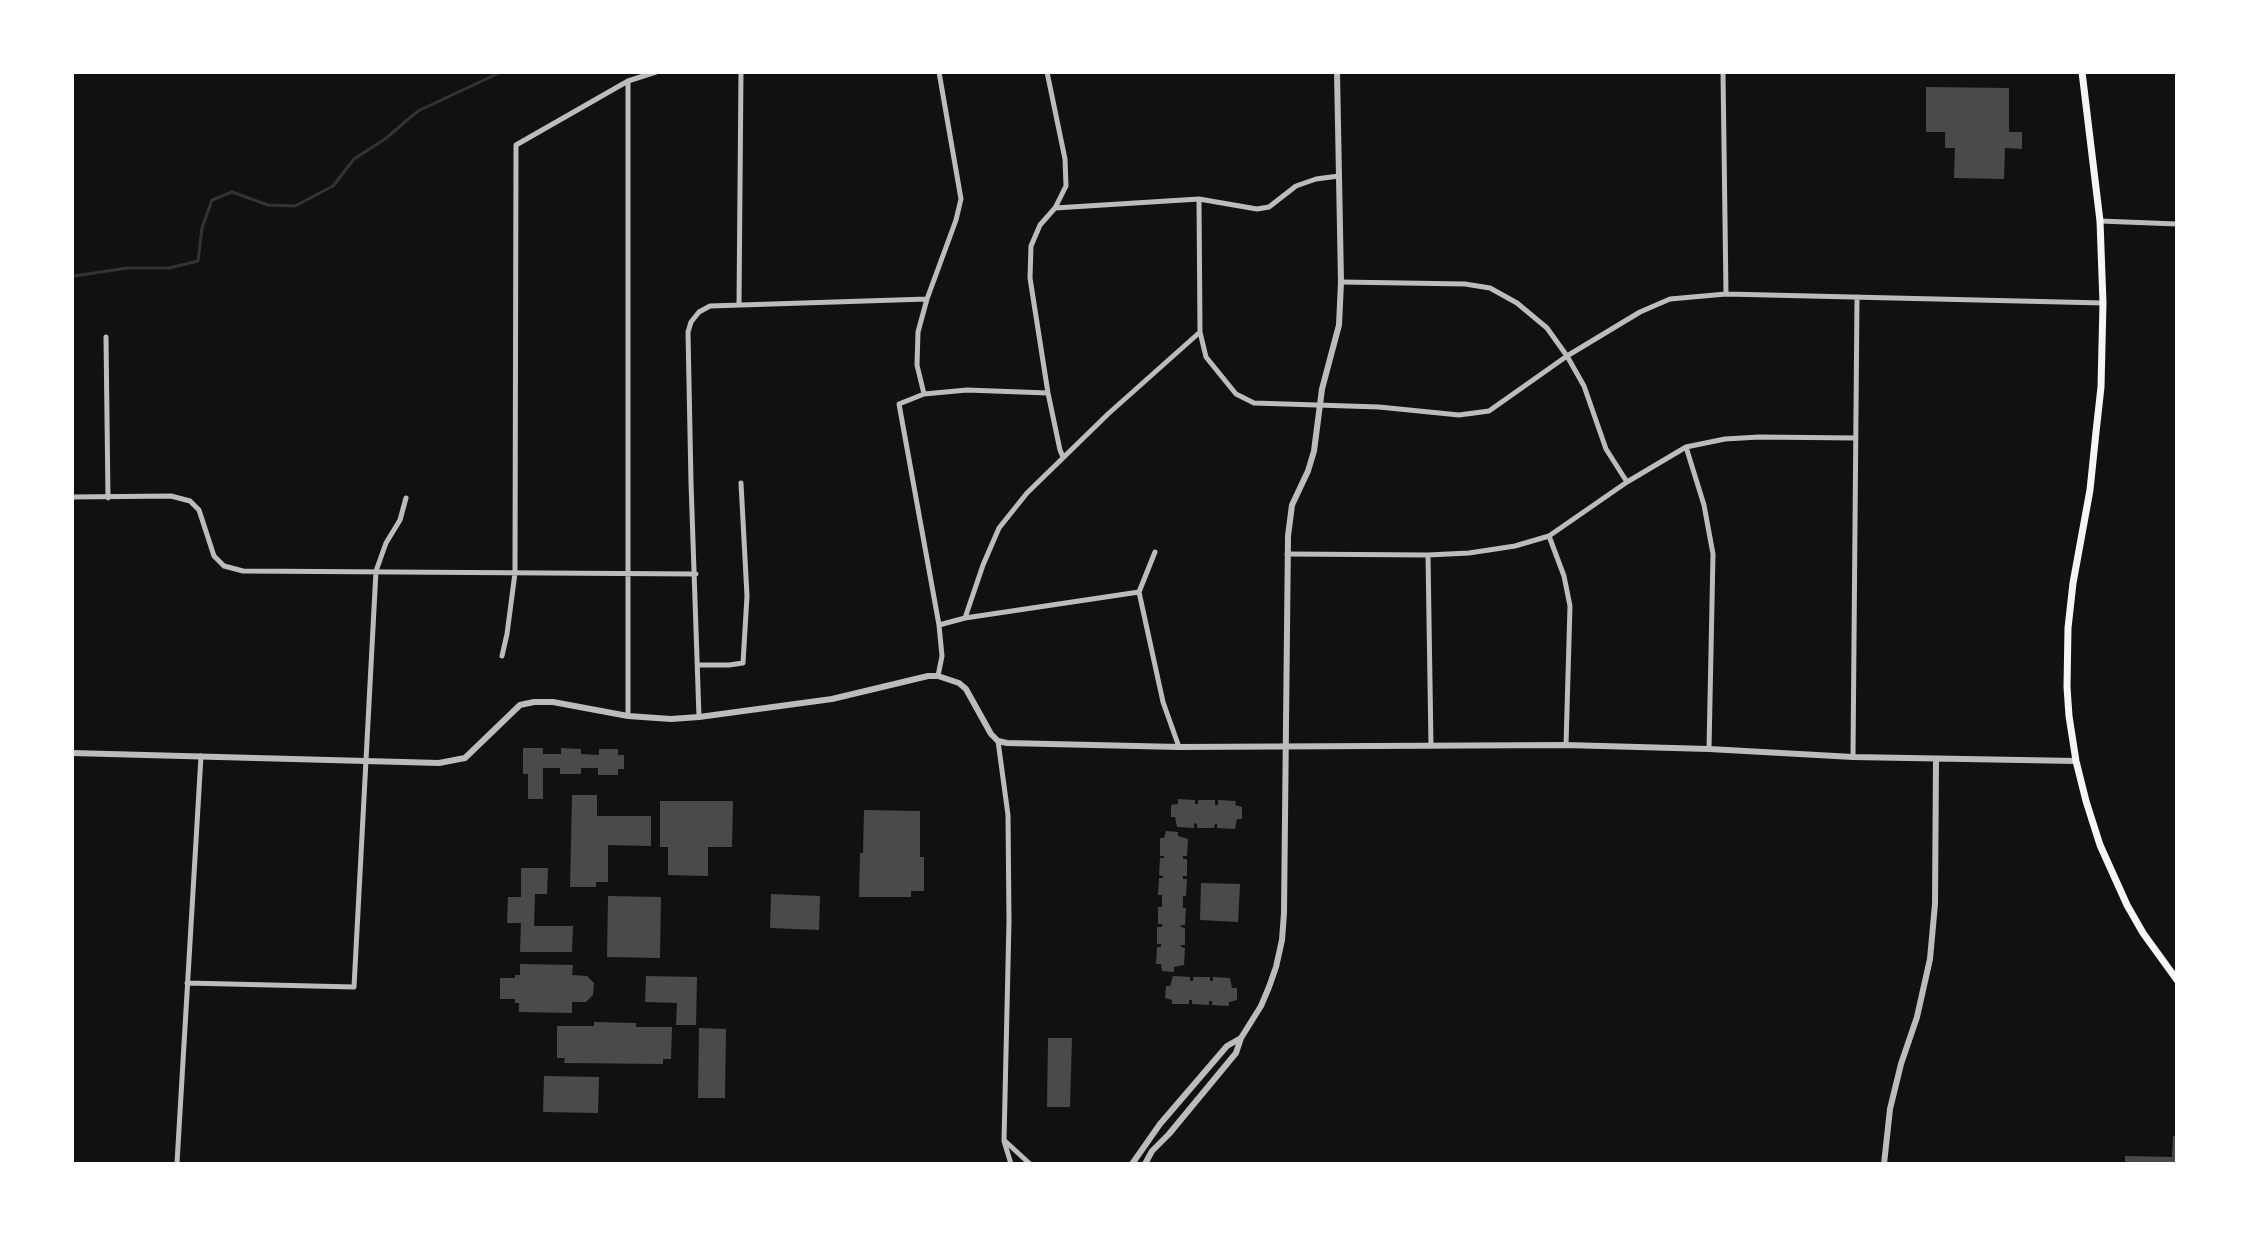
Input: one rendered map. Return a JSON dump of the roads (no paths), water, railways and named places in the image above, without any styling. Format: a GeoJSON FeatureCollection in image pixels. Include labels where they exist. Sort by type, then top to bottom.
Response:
{"type":"FeatureCollection","features":[{"type":"Feature","properties":{"kind":"main road"},"geometry":{"type":"LineString","coordinates":[[2082,72],[2100,221],[2103,303],[2101,387],[2090,490],[2073,583],[2067,687],[2076,761],[2090,814],[2113,877],[2143,933],[2177,980]]}},
{"type":"Feature","properties":{"kind":"street"},"geometry":{"type":"LineString","coordinates":[[502,656],[515,573],[516,145],[628,81],[656,72]]}},
{"type":"Feature","properties":{"kind":"street"},"geometry":{"type":"LineString","coordinates":[[739,304],[741,72]]}},
{"type":"Feature","properties":{"kind":"street"},"geometry":{"type":"LineString","coordinates":[[924,394],[917,365],[918,332],[961,199],[939,72]]}},
{"type":"Feature","properties":{"kind":"street"},"geometry":{"type":"LineString","coordinates":[[1047,72],[1065,159],[1066,186],[1055,208],[1040,225],[1031,246],[1030,278],[1048,393],[1063,457]]}},
{"type":"Feature","properties":{"kind":"street"},"geometry":{"type":"LineString","coordinates":[[1145,1164],[1152,1151],[1236,1053],[1241,1038],[1261,1006],[1276,967],[1282,940],[1289,520],[1314,451],[1319,405],[1339,325],[1337,72]]}},
{"type":"Feature","properties":{"kind":"street"},"geometry":{"type":"LineString","coordinates":[[1723,72],[1726,294]]}},
{"type":"Feature","properties":{"kind":"street"},"geometry":{"type":"LineString","coordinates":[[628,81],[628,716]]}},
{"type":"Feature","properties":{"kind":"street"},"geometry":{"type":"LineString","coordinates":[[1055,208],[1199,199],[1257,209],[1269,207],[1296,186],[1339,176]]}},
{"type":"Feature","properties":{"kind":"street"},"geometry":{"type":"LineString","coordinates":[[1199,199],[1200,332],[1206,357],[1236,394],[1254,403],[1379,407],[1459,415],[1489,411],[1567,356],[1640,312],[1670,299],[1726,294],[2103,303]]}},
{"type":"Feature","properties":{"kind":"street"},"geometry":{"type":"LineString","coordinates":[[2100,221],[2177,224]]}},
{"type":"Feature","properties":{"kind":"street"},"geometry":{"type":"LineString","coordinates":[[1341,282],[1465,284],[1490,288],[1517,303],[1547,328],[1567,356],[1584,386],[1606,449],[1627,482]]}},
{"type":"Feature","properties":{"kind":"street"},"geometry":{"type":"LineString","coordinates":[[1853,757],[1857,297]]}},
{"type":"Feature","properties":{"kind":"street"},"geometry":{"type":"LineString","coordinates":[[699,717],[688,332],[691,322],[699,312],[710,306],[927,299]]}},
{"type":"Feature","properties":{"kind":"street"},"geometry":{"type":"LineString","coordinates":[[965,618],[999,528],[1027,493],[1108,414],[1200,332]]}},
{"type":"Feature","properties":{"kind":"street"},"geometry":{"type":"LineString","coordinates":[[106,337],[108,498]]}},
{"type":"Feature","properties":{"kind":"street"},"geometry":{"type":"LineString","coordinates":[[938,676],[942,656],[939,625],[899,404],[924,394],[967,390],[1048,393]]}},
{"type":"Feature","properties":{"kind":"street"},"geometry":{"type":"LineString","coordinates":[[1287,554],[1428,555],[1515,546],[1549,536],[1627,482],[1686,447],[1725,439],[1759,437],[1856,438]]}},
{"type":"Feature","properties":{"kind":"street"},"geometry":{"type":"LineString","coordinates":[[1686,447],[1704,505],[1713,554],[1709,749]]}},
{"type":"Feature","properties":{"kind":"street"},"geometry":{"type":"LineString","coordinates":[[698,665],[743,663],[747,596],[741,483]]}},
{"type":"Feature","properties":{"kind":"street"},"geometry":{"type":"LineString","coordinates":[[72,497],[171,496],[190,501],[199,510],[214,556],[224,566],[243,571],[696,574]]}},
{"type":"Feature","properties":{"kind":"street"},"geometry":{"type":"LineString","coordinates":[[187,983],[354,987],[376,571],[386,543],[400,520],[406,498]]}},
{"type":"Feature","properties":{"kind":"street"},"geometry":{"type":"LineString","coordinates":[[1549,536],[1564,576],[1570,606],[1566,745]]}},
{"type":"Feature","properties":{"kind":"street"},"geometry":{"type":"LineString","coordinates":[[1155,552],[1139,592],[1163,702],[1179,747]]}},
{"type":"Feature","properties":{"kind":"street"},"geometry":{"type":"LineString","coordinates":[[1428,555],[1431,746]]}},
{"type":"Feature","properties":{"kind":"street"},"geometry":{"type":"LineString","coordinates":[[939,625],[965,618],[1139,592]]}},
{"type":"Feature","properties":{"kind":"street"},"geometry":{"type":"LineString","coordinates":[[72,753],[439,763],[465,758],[520,705],[534,702],[671,719],[832,699],[928,676],[950,678],[966,689],[984,724],[998,741],[1008,815],[1004,1141],[1011,1164]]}},
{"type":"Feature","properties":{"kind":"street"},"geometry":{"type":"LineString","coordinates":[[998,741],[1179,747],[1566,745],[1853,757],[2076,761]]}},
{"type":"Feature","properties":{"kind":"street"},"geometry":{"type":"LineString","coordinates":[[177,1163],[201,756]]}},
{"type":"Feature","properties":{"kind":"street"},"geometry":{"type":"LineString","coordinates":[[1884,1164],[1890,1109],[1930,959],[1935,904],[1936,759]]}},
{"type":"Feature","properties":{"kind":"street"},"geometry":{"type":"LineString","coordinates":[[1132,1164],[1160,1124],[1227,1046],[1241,1038]]}},
{"type":"Feature","properties":{"kind":"street"},"geometry":{"type":"LineString","coordinates":[[1004,1141],[1030,1164]]}},
{"type":"Feature","properties":{"kind":"waterway"},"geometry":{"type":"LineString","coordinates":[[72,274],[127,268],[169,268],[198,261],[202,228],[212,200],[232,192],[268,205],[295,206],[333,186],[354,159],[385,139],[418,111],[501,72]]}}]}
